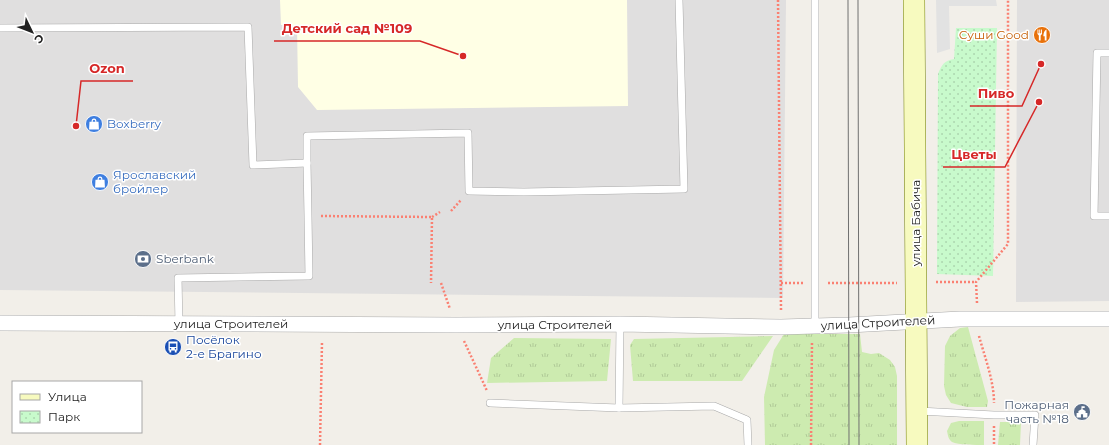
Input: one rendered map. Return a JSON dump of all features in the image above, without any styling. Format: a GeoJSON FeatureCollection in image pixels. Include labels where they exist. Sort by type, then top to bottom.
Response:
{"type":"FeatureCollection","features":[{"type":"Feature","properties":{"kind":"street","name":"улица Бабича"},"geometry":{"type":"LineString","coordinates":[[914,0],[918,445]]}},
{"type":"Feature","properties":{"kind":"street","name":"улица Строителей"},"geometry":{"type":"LineString","coordinates":[[0,323],[323,325],[620,324],[781,327],[848,326],[916,321],[977,319],[1109,319]]}},
{"type":"Feature","properties":{"kind":"lane"},"geometry":{"type":"LineString","coordinates":[[179,324],[178,278],[308,276],[307,136],[468,133],[469,191],[524,192],[684,189],[679,0]]}},
{"type":"Feature","properties":{"kind":"lane"},"geometry":{"type":"LineString","coordinates":[[814,326],[815,0]]}},
{"type":"Feature","properties":{"kind":"lane"},"geometry":{"type":"LineString","coordinates":[[0,28],[248,27],[253,164],[307,163]]}},
{"type":"Feature","properties":{"kind":"lane"},"geometry":{"type":"LineString","coordinates":[[1109,53],[1097,53],[1094,216],[1109,216]]}},
{"type":"Feature","properties":{"kind":"lane"},"geometry":{"type":"LineString","coordinates":[[619,408],[620,324]]}},
{"type":"Feature","properties":{"kind":"lane"},"geometry":{"type":"LineString","coordinates":[[490,403],[619,408],[714,406],[747,420],[748,445]]}},
{"type":"Feature","properties":{"kind":"lane"},"geometry":{"type":"LineString","coordinates":[[917,411],[994,415],[1035,415],[1033,445]]}},
{"type":"Feature","properties":{"kind":"path"},"geometry":{"type":"LineString","coordinates":[[778,0],[781,327]]}},
{"type":"Feature","properties":{"kind":"path"},"geometry":{"type":"LineString","coordinates":[[994,445],[994,396],[978,330],[976,282],[1008,244],[1008,0]]}},
{"type":"Feature","properties":{"kind":"path"},"geometry":{"type":"LineString","coordinates":[[308,216],[432,216],[440,212]]}},
{"type":"Feature","properties":{"kind":"path"},"geometry":{"type":"LineString","coordinates":[[431,283],[432,216]]}},
{"type":"Feature","properties":{"kind":"path"},"geometry":{"type":"LineString","coordinates":[[781,283],[976,282]]}},
{"type":"Feature","properties":{"kind":"path"},"geometry":{"type":"LineString","coordinates":[[320,445],[323,325]]}},
{"type":"Feature","properties":{"kind":"path"},"geometry":{"type":"LineString","coordinates":[[811,445],[814,326]]}},
{"type":"Feature","properties":{"kind":"shaded area"},"geometry":{"type":"Polygon","coordinates":[[[0,0],[786,0],[783,298],[0,290],[0,0]]]}},
{"type":"Feature","properties":{"kind":"shaded area"},"geometry":{"type":"Polygon","coordinates":[[[280,0],[627,0],[628,106],[317,110],[298,87],[297,26],[281,25],[280,0]]]}},
{"type":"Feature","properties":{"kind":"shaded area"},"geometry":{"type":"Polygon","coordinates":[[[936,0],[996,0],[997,6],[949,6],[950,49],[937,53],[936,0]]]}},
{"type":"Feature","properties":{"kind":"shaded area"},"geometry":{"type":"Polygon","coordinates":[[[1017,0],[1109,0],[1109,301],[1016,302],[1017,0]]]}},
{"type":"Feature","properties":{"kind":"green space"},"geometry":{"type":"Polygon","coordinates":[[[956,28],[997,28],[993,276],[937,274],[938,74],[944,64],[954,59],[956,28]]]}},
{"type":"Feature","properties":{"kind":"green space"},"geometry":{"type":"Polygon","coordinates":[[[968,327],[988,401],[987,407],[967,407],[951,403],[946,395],[944,386],[945,346],[950,336],[960,328],[968,327]]]}},
{"type":"Feature","properties":{"kind":"green space"},"geometry":{"type":"Polygon","coordinates":[[[784,334],[860,334],[862,352],[871,354],[879,353],[890,360],[895,367],[897,376],[897,445],[765,445],[764,397],[774,350],[784,334]]]}},
{"type":"Feature","properties":{"kind":"green space"},"geometry":{"type":"Polygon","coordinates":[[[773,336],[742,381],[633,381],[630,345],[634,339],[773,336]]]}},
{"type":"Feature","properties":{"kind":"green space"},"geometry":{"type":"Polygon","coordinates":[[[514,338],[611,339],[607,381],[487,383],[491,358],[514,338]]]}},
{"type":"Feature","properties":{"kind":"green space"},"geometry":{"type":"Polygon","coordinates":[[[959,421],[984,421],[984,445],[952,442],[948,437],[947,431],[951,423],[959,421]]]}},
{"type":"Feature","properties":{"kind":"green space"},"geometry":{"type":"Polygon","coordinates":[[[1000,422],[1021,422],[1020,445],[998,445],[1000,422]]]}},
{"type":"Feature","properties":{"kind":"tram line"},"geometry":{"type":"LineString","coordinates":[[848,0],[849,445]]}},
{"type":"Feature","properties":{"kind":"tram line"},"geometry":{"type":"LineString","coordinates":[[858,0],[859,445]]}},
{"type":"Feature","properties":{"kind":"place","name":"Суши Good"},"geometry":{"type":"Point","coordinates":[1042,35]}},
{"type":"Feature","properties":{"kind":"place","name":"Детский сад №109"},"geometry":{"type":"Point","coordinates":[463,56]}},
{"type":"Feature","properties":{"kind":"place","name":"Пиво"},"geometry":{"type":"Point","coordinates":[1041,64]}},
{"type":"Feature","properties":{"kind":"place","name":"Цветы"},"geometry":{"type":"Point","coordinates":[1039,102]}},
{"type":"Feature","properties":{"kind":"place","name":"Boxberry"},"geometry":{"type":"Point","coordinates":[94,124]}},
{"type":"Feature","properties":{"kind":"place","name":"Ozon"},"geometry":{"type":"Point","coordinates":[76,126]}},
{"type":"Feature","properties":{"kind":"place","name":"Ярославский бройлер"},"geometry":{"type":"Point","coordinates":[100,182]}},
{"type":"Feature","properties":{"kind":"place","name":"Sberbank"},"geometry":{"type":"Point","coordinates":[143,259]}},
{"type":"Feature","properties":{"kind":"place","name":"Посёлок 2-е Брагино"},"geometry":{"type":"Point","coordinates":[173,347]}},
{"type":"Feature","properties":{"kind":"place","name":"Пожарная часть №18"},"geometry":{"type":"Point","coordinates":[1082,412]}}]}
